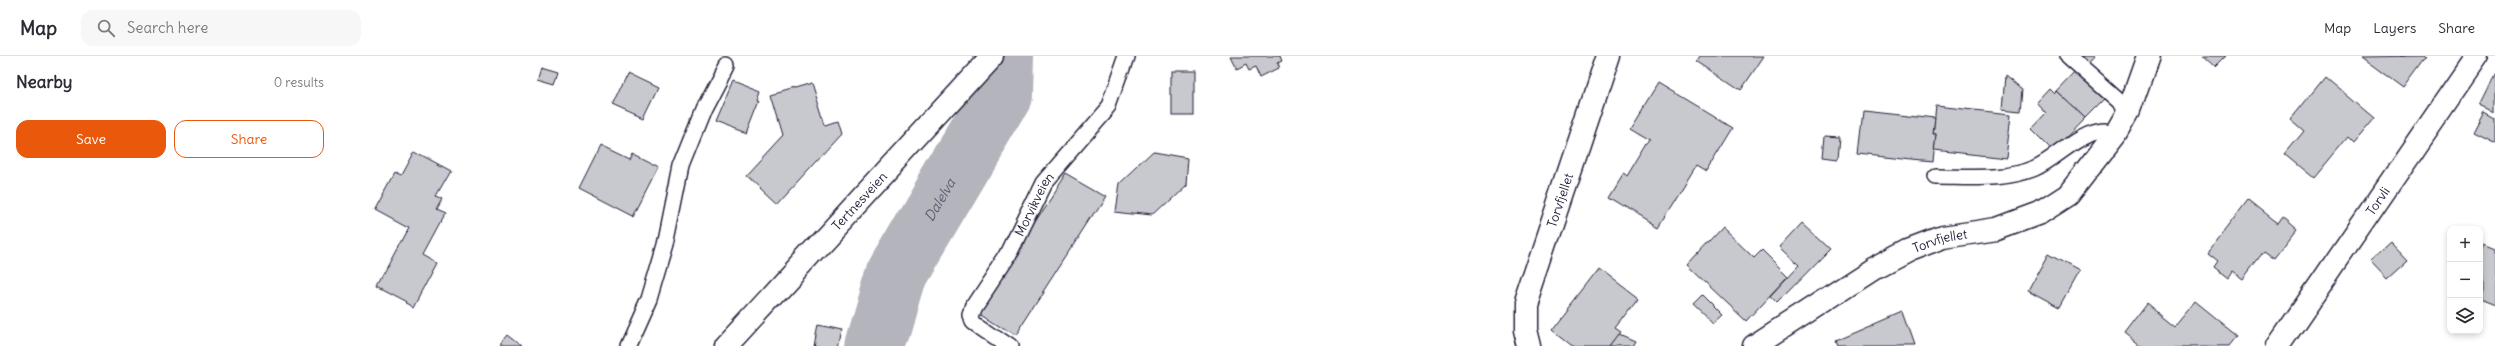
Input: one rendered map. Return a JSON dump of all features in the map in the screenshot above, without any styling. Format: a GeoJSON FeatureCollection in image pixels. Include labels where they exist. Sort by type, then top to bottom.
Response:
{"type":"FeatureCollection","features":[{"type":"Feature","properties":{"kind":"street","name":"Torvfjellet"},"geometry":{"type":"LineString","coordinates":[[1529,346],[1525,330],[1525,304],[1608,56]]}},
{"type":"Feature","properties":{"kind":"street","name":"Torvfjellet"},"geometry":{"type":"LineString","coordinates":[[1754,346],[1873,269],[1909,250],[1943,237],[1997,230],[2040,213],[2068,195],[2116,134],[2129,110],[2148,56]]}},
{"type":"Feature","properties":{"kind":"street","name":"Torvli"},"geometry":{"type":"LineString","coordinates":[[2278,346],[2477,56]]}},
{"type":"Feature","properties":{"kind":"street","name":"Tertnesveien"},"geometry":{"type":"LineString","coordinates":[[726,346],[991,57]]}},
{"type":"Feature","properties":{"kind":"lane","name":"Morvikveien"},"geometry":{"type":"LineString","coordinates":[[1008,346],[974,322],[972,316],[975,306],[1008,256],[1044,182],[1109,107],[1127,56]]}},
{"type":"Feature","properties":{"kind":"lane"},"geometry":{"type":"LineString","coordinates":[[2068,56],[2129,110]]}},
{"type":"Feature","properties":{"kind":"lane"},"geometry":{"type":"LineString","coordinates":[[628,346],[649,298],[665,245],[681,166],[704,109],[727,65]]}},
{"type":"Feature","properties":{"kind":"lane"},"geometry":{"type":"LineString","coordinates":[[1936,177],[1988,177],[2021,173],[2037,167],[2075,142],[2096,132],[2108,130],[2116,134]]}},
{"type":"Feature","properties":{"kind":"building"},"geometry":{"type":"Polygon","coordinates":[[[1231,56],[1279,56],[1281,61],[1277,63],[1279,68],[1261,77],[1256,66],[1249,69],[1246,63],[1237,68],[1231,56]]]}},
{"type":"Feature","properties":{"kind":"building"},"geometry":{"type":"Polygon","coordinates":[[[1700,56],[1764,56],[1741,90],[1697,61],[1700,56]]]}},
{"type":"Feature","properties":{"kind":"building"},"geometry":{"type":"Polygon","coordinates":[[[2073,56],[2095,56],[2085,67],[2073,56]]]}},
{"type":"Feature","properties":{"kind":"building"},"geometry":{"type":"Polygon","coordinates":[[[2204,56],[2225,56],[2215,66],[2204,56]]]}},
{"type":"Feature","properties":{"kind":"building"},"geometry":{"type":"Polygon","coordinates":[[[2423,56],[2425,58],[2403,88],[2361,57],[2423,56]]]}},
{"type":"Feature","properties":{"kind":"building"},"geometry":{"type":"Polygon","coordinates":[[[541,66],[558,71],[554,84],[537,79],[541,66]]]}},
{"type":"Feature","properties":{"kind":"building"},"geometry":{"type":"Polygon","coordinates":[[[2077,69],[2106,97],[2085,118],[2056,91],[2077,69]]]}},
{"type":"Feature","properties":{"kind":"building"},"geometry":{"type":"Polygon","coordinates":[[[1171,71],[1193,71],[1193,114],[1171,114],[1171,71]]]}},
{"type":"Feature","properties":{"kind":"building"},"geometry":{"type":"Polygon","coordinates":[[[627,73],[658,88],[643,119],[612,105],[627,73]]]}},
{"type":"Feature","properties":{"kind":"building"},"geometry":{"type":"Polygon","coordinates":[[[2495,74],[2495,111],[2480,104],[2495,74]]]}},
{"type":"Feature","properties":{"kind":"building"},"geometry":{"type":"Polygon","coordinates":[[[2005,76],[2022,90],[2020,111],[2002,109],[2005,76]]]}},
{"type":"Feature","properties":{"kind":"building"},"geometry":{"type":"Polygon","coordinates":[[[2325,76],[2375,118],[2354,143],[2348,137],[2314,178],[2285,154],[2304,131],[2290,119],[2325,76]]]}},
{"type":"Feature","properties":{"kind":"building"},"geometry":{"type":"Polygon","coordinates":[[[733,80],[761,91],[758,100],[760,101],[747,134],[715,122],[733,80]]]}},
{"type":"Feature","properties":{"kind":"building"},"geometry":{"type":"Polygon","coordinates":[[[812,83],[825,125],[837,121],[841,134],[777,204],[746,175],[783,135],[771,95],[812,83]]]}},
{"type":"Feature","properties":{"kind":"building"},"geometry":{"type":"Polygon","coordinates":[[[1658,83],[1733,128],[1706,172],[1696,166],[1658,227],[1609,197],[1623,174],[1628,177],[1651,139],[1631,127],[1658,83]]]}},
{"type":"Feature","properties":{"kind":"building"},"geometry":{"type":"Polygon","coordinates":[[[2049,88],[2054,93],[2056,91],[2085,118],[2053,151],[2031,129],[2046,113],[2036,102],[2049,88]]]}},
{"type":"Feature","properties":{"kind":"building"},"geometry":{"type":"Polygon","coordinates":[[[1936,106],[2011,114],[2006,158],[1934,150],[1936,134],[1933,134],[1936,106]]]}},
{"type":"Feature","properties":{"kind":"building"},"geometry":{"type":"Polygon","coordinates":[[[1862,110],[1935,118],[1933,134],[1936,134],[1933,162],[1857,154],[1862,110]]]}},
{"type":"Feature","properties":{"kind":"building"},"geometry":{"type":"Polygon","coordinates":[[[2484,111],[2495,117],[2495,143],[2473,132],[2484,111]]]}},
{"type":"Feature","properties":{"kind":"building"},"geometry":{"type":"Polygon","coordinates":[[[1825,136],[1840,137],[1838,159],[1823,157],[1825,136]]]}},
{"type":"Feature","properties":{"kind":"building"},"geometry":{"type":"Polygon","coordinates":[[[600,146],[629,160],[632,154],[658,167],[633,216],[579,188],[600,146]]]}},
{"type":"Feature","properties":{"kind":"building"},"geometry":{"type":"Polygon","coordinates":[[[414,151],[451,171],[436,197],[442,200],[436,211],[445,215],[424,254],[438,262],[414,307],[376,287],[408,227],[375,209],[395,172],[401,175],[414,151]]]}},
{"type":"Feature","properties":{"kind":"building"},"geometry":{"type":"Polygon","coordinates":[[[1154,152],[1188,158],[1186,183],[1152,215],[1115,211],[1119,185],[1154,152]]]}},
{"type":"Feature","properties":{"kind":"building"},"geometry":{"type":"Polygon","coordinates":[[[1065,174],[1105,197],[1016,335],[977,310],[1065,174]]]}},
{"type":"Feature","properties":{"kind":"building"},"geometry":{"type":"Polygon","coordinates":[[[2248,200],[2278,224],[2283,217],[2297,229],[2274,258],[2264,251],[2243,279],[2232,271],[2228,277],[2214,266],[2218,260],[2208,252],[2248,200]]]}},
{"type":"Feature","properties":{"kind":"building"},"geometry":{"type":"Polygon","coordinates":[[[1802,223],[1830,249],[1777,303],[1770,296],[1799,265],[1780,247],[1802,223]]]}},
{"type":"Feature","properties":{"kind":"building"},"geometry":{"type":"Polygon","coordinates":[[[1722,227],[1754,258],[1762,250],[1788,276],[1746,321],[1687,265],[1722,227]]]}},
{"type":"Feature","properties":{"kind":"building"},"geometry":{"type":"Polygon","coordinates":[[[2392,241],[2409,259],[2387,279],[2370,261],[2392,241]]]}},
{"type":"Feature","properties":{"kind":"building"},"geometry":{"type":"Polygon","coordinates":[[[2483,244],[2495,249],[2495,306],[2483,301],[2483,244]]]}},
{"type":"Feature","properties":{"kind":"building"},"geometry":{"type":"Polygon","coordinates":[[[2048,254],[2079,271],[2059,307],[2028,290],[2048,254]]]}},
{"type":"Feature","properties":{"kind":"building"},"geometry":{"type":"Polygon","coordinates":[[[1599,268],[1638,298],[1615,328],[1621,332],[1610,346],[1574,346],[1552,329],[1599,268]]]}},
{"type":"Feature","properties":{"kind":"building"},"geometry":{"type":"Polygon","coordinates":[[[1702,295],[1722,315],[1713,323],[1693,304],[1702,295]]]}},
{"type":"Feature","properties":{"kind":"building"},"geometry":{"type":"Polygon","coordinates":[[[2194,302],[2236,336],[2228,346],[2139,346],[2124,334],[2147,304],[2174,326],[2194,302]]]}},
{"type":"Feature","properties":{"kind":"building"},"geometry":{"type":"Polygon","coordinates":[[[1903,312],[1915,346],[1838,346],[1836,341],[1903,312]]]}},
{"type":"Feature","properties":{"kind":"building"},"geometry":{"type":"Polygon","coordinates":[[[818,325],[842,330],[838,346],[814,346],[818,325]]]}},
{"type":"Feature","properties":{"kind":"building"},"geometry":{"type":"Polygon","coordinates":[[[1619,334],[1635,341],[1632,346],[1610,346],[1619,334]]]}},
{"type":"Feature","properties":{"kind":"building"},"geometry":{"type":"Polygon","coordinates":[[[507,335],[521,346],[498,346],[507,335]]]}},
{"type":"Feature","properties":{"kind":"waterway","name":"Dalelva"},"geometry":{"type":"LineString","coordinates":[[875,346],[897,272],[1002,95],[1003,56]]}}]}
